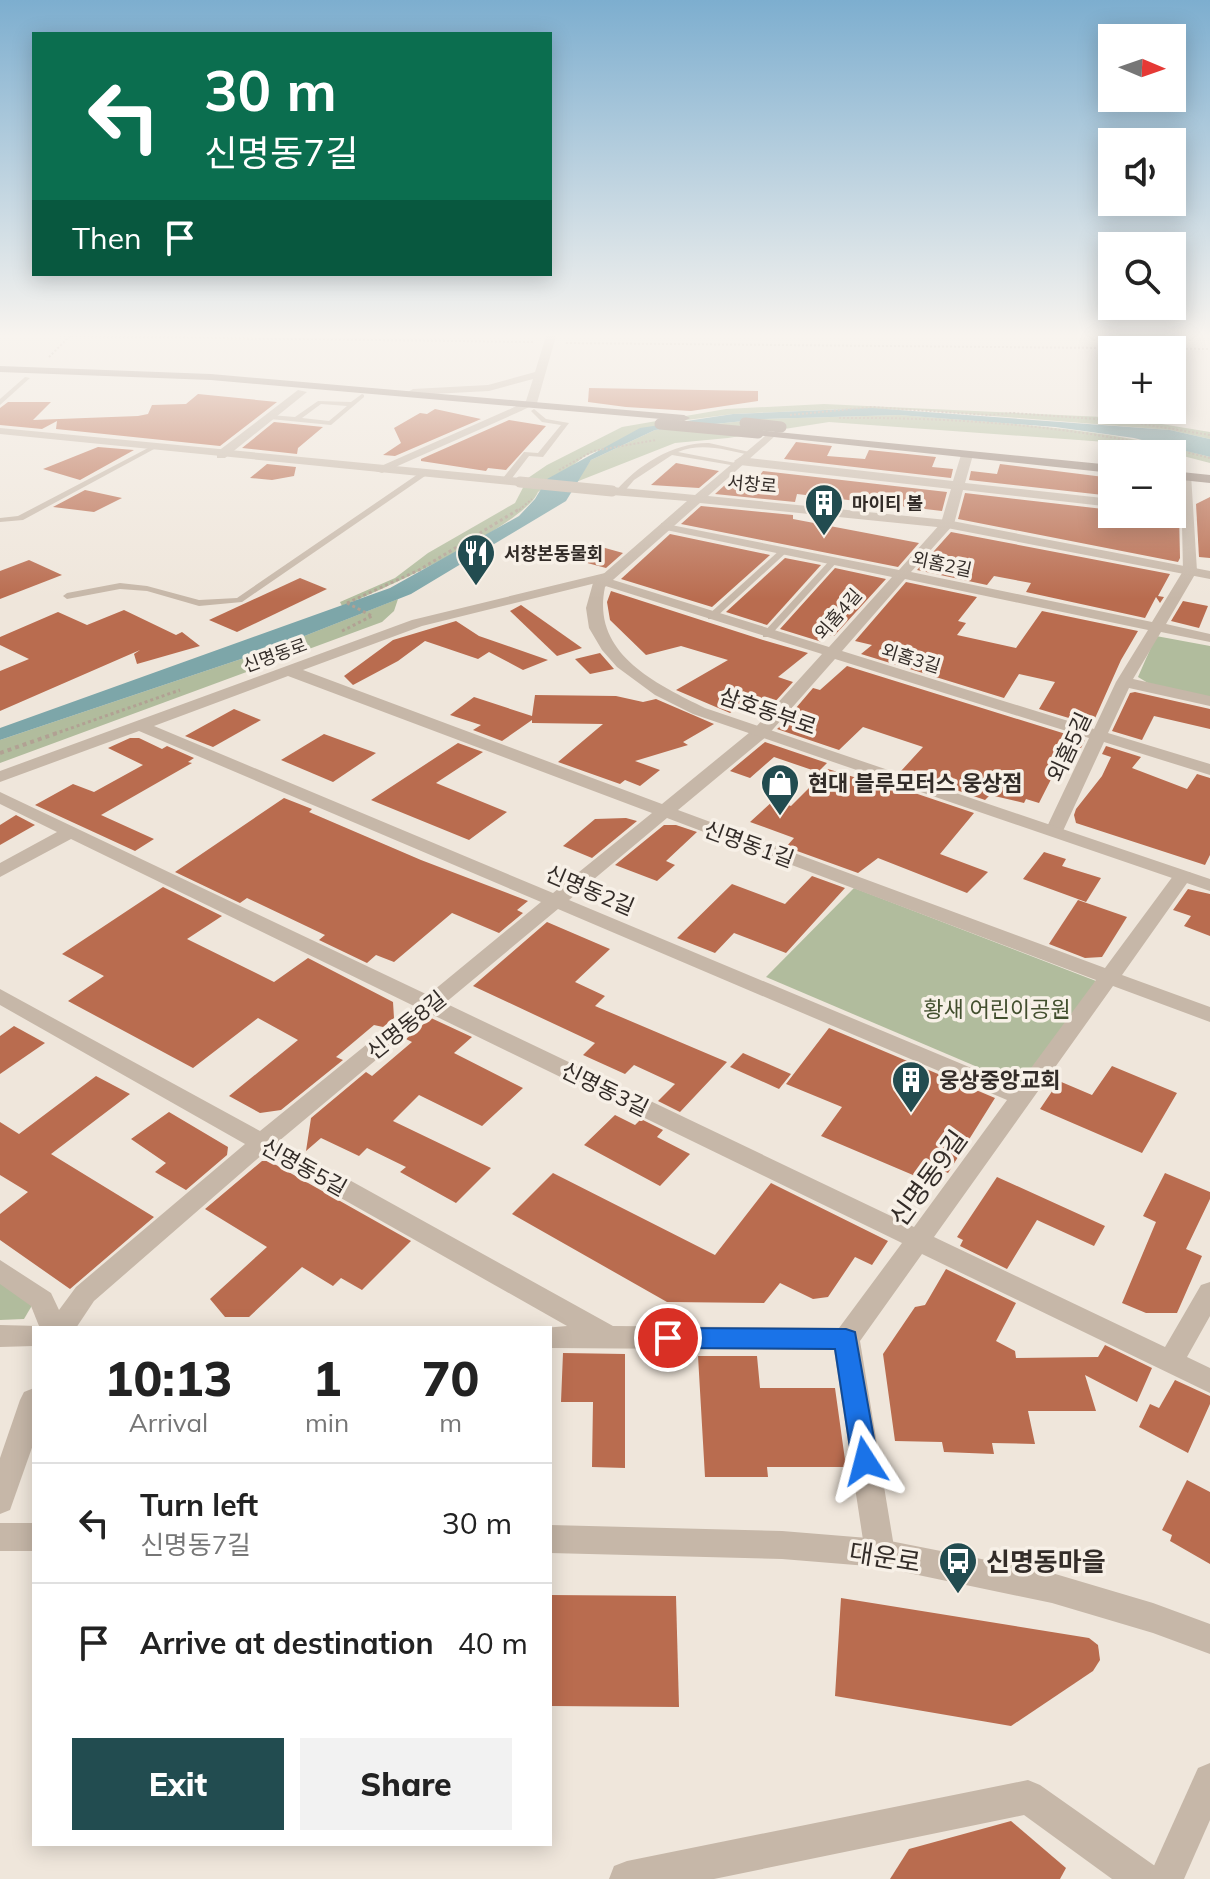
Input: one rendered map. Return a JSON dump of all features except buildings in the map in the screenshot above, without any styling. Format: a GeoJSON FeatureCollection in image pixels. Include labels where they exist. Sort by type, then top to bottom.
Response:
{"type":"FeatureCollection","features":[{"type":"Feature","properties":{"kind":"main road"},"geometry":{"type":"LineString","coordinates":[[658,424],[1098,458]]}},
{"type":"Feature","properties":{"kind":"main road"},"geometry":{"type":"LineString","coordinates":[[722,424],[967,455],[1098,468]]}},
{"type":"Feature","properties":{"kind":"main road"},"geometry":{"type":"LineString","coordinates":[[1186,466],[1210,469]]}},
{"type":"Feature","properties":{"kind":"main road"},"geometry":{"type":"LineString","coordinates":[[1187,477],[1210,479]]}},
{"type":"Feature","properties":{"kind":"street"},"geometry":{"type":"LineString","coordinates":[[221,455],[261,424]]}},
{"type":"Feature","properties":{"kind":"street"},"geometry":{"type":"LineString","coordinates":[[378,470],[484,424]]}},
{"type":"Feature","properties":{"kind":"street","name":"서창로"},"geometry":{"type":"LineString","coordinates":[[0,431],[378,470],[700,497],[947,524],[1210,575]]}},
{"type":"Feature","properties":{"kind":"street"},"geometry":{"type":"LineString","coordinates":[[600,583],[743,459],[770,431]]}},
{"type":"Feature","properties":{"kind":"street"},"geometry":{"type":"LineString","coordinates":[[947,524],[967,455]]}},
{"type":"Feature","properties":{"kind":"street"},"geometry":{"type":"LineString","coordinates":[[743,459],[1098,501]]}},
{"type":"Feature","properties":{"kind":"street"},"geometry":{"type":"LineString","coordinates":[[1187,477],[1190,571]]}},
{"type":"Feature","properties":{"kind":"street"},"geometry":{"type":"LineString","coordinates":[[649,493],[669,505],[668,524]]}},
{"type":"Feature","properties":{"kind":"street"},"geometry":{"type":"LineString","coordinates":[[1186,511],[1190,511]]}},
{"type":"Feature","properties":{"kind":"street","name":"외홈2길"},"geometry":{"type":"LineString","coordinates":[[668,524],[784,551],[1210,638]]}},
{"type":"Feature","properties":{"kind":"street","name":"외홈4길"},"geometry":{"type":"LineString","coordinates":[[761,732],[899,574],[947,524]]}},
{"type":"Feature","properties":{"kind":"street","name":"외홈5길"},"geometry":{"type":"LineString","coordinates":[[1054,831],[1124,682],[1190,571]]}},
{"type":"Feature","properties":{"kind":"street","name":"신명동로"},"geometry":{"type":"LineString","coordinates":[[0,777],[417,623],[568,585],[600,583]]}},
{"type":"Feature","properties":{"kind":"street","name":"외홈3길"},"geometry":{"type":"LineString","coordinates":[[600,583],[1210,770]]}},
{"type":"Feature","properties":{"kind":"street","name":"삼호동부로"},"geometry":{"type":"LineString","coordinates":[[600,583],[594,610],[604,643],[627,669],[670,698],[1210,885]]}},
{"type":"Feature","properties":{"kind":"street","name":"신명동1길"},"geometry":{"type":"LineString","coordinates":[[290,671],[1210,1015]]}},
{"type":"Feature","properties":{"kind":"street"},"geometry":{"type":"LineString","coordinates":[[1124,682],[1210,701]]}},
{"type":"Feature","properties":{"kind":"street","name":"신명동2길"},"geometry":{"type":"LineString","coordinates":[[140,726],[1023,1098]]}},
{"type":"Feature","properties":{"kind":"street","name":"신명동8길"},"geometry":{"type":"LineString","coordinates":[[62,1326],[85,1294],[261,1143],[761,732]]}},
{"type":"Feature","properties":{"kind":"street","name":"신명동3길"},"geometry":{"type":"LineString","coordinates":[[0,797],[1210,1381]]}},
{"type":"Feature","properties":{"kind":"street"},"geometry":{"type":"LineString","coordinates":[[0,871],[70,832]]}},
{"type":"Feature","properties":{"kind":"street","name":"신명동9길"},"geometry":{"type":"LineString","coordinates":[[846,1339],[1183,876]]}},
{"type":"Feature","properties":{"kind":"street","name":"신명동5길"},"geometry":{"type":"LineString","coordinates":[[0,996],[609,1337]]}},
{"type":"Feature","properties":{"kind":"street"},"geometry":{"type":"LineString","coordinates":[[0,1270],[42,1300],[52,1326]]}},
{"type":"Feature","properties":{"kind":"street"},"geometry":{"type":"LineString","coordinates":[[1170,1362],[1210,1292]]}},
{"type":"Feature","properties":{"kind":"street"},"geometry":{"type":"LineString","coordinates":[[0,1336],[32,1335]]}},
{"type":"Feature","properties":{"kind":"street"},"geometry":{"type":"LineString","coordinates":[[552,1337],[846,1339],[880,1553]]}},
{"type":"Feature","properties":{"kind":"street"},"geometry":{"type":"LineString","coordinates":[[0,1501],[32,1406]]}},
{"type":"Feature","properties":{"kind":"street"},"geometry":{"type":"LineString","coordinates":[[0,1537],[32,1537]]}},
{"type":"Feature","properties":{"kind":"street","name":"대운로"},"geometry":{"type":"LineString","coordinates":[[552,1539],[782,1545],[880,1553],[1052,1588],[1153,1618],[1210,1639]]}},
{"type":"Feature","properties":{"kind":"street"},"geometry":{"type":"LineString","coordinates":[[1166,1879],[1210,1780]]}},
{"type":"Feature","properties":{"kind":"street"},"geometry":{"type":"LineString","coordinates":[[627,1879],[1028,1797],[1142,1879]]}},
{"type":"Feature","properties":{"kind":"lane"},"geometry":{"type":"LineString","coordinates":[[513,481],[527,454],[540,455],[565,424]]}},
{"type":"Feature","properties":{"kind":"lane"},"geometry":{"type":"LineString","coordinates":[[616,491],[684,445],[697,444],[743,459]]}},
{"type":"Feature","properties":{"kind":"lane"},"geometry":{"type":"LineString","coordinates":[[0,520],[20,518],[152,448]]}},
{"type":"Feature","properties":{"kind":"lane"},"geometry":{"type":"LineString","coordinates":[[671,453],[743,459]]}},
{"type":"Feature","properties":{"kind":"lane"},"geometry":{"type":"LineString","coordinates":[[67,596],[120,586],[147,589],[199,603],[239,600],[424,474]]}},
{"type":"Feature","properties":{"kind":"lane"},"geometry":{"type":"LineString","coordinates":[[711,617],[784,551]]}},
{"type":"Feature","properties":{"kind":"lane"},"geometry":{"type":"LineString","coordinates":[[766,635],[834,561]]}},
{"type":"Feature","properties":{"kind":"path"},"geometry":{"type":"LineString","coordinates":[[996,424],[1131,438],[1210,456]]}},
{"type":"Feature","properties":{"kind":"path"},"geometry":{"type":"LineString","coordinates":[[1140,424],[1210,435]]}},
{"type":"Feature","properties":{"kind":"path"},"geometry":{"type":"LineString","coordinates":[[557,471],[580,456],[617,448]]}},
{"type":"Feature","properties":{"kind":"path"},"geometry":{"type":"LineString","coordinates":[[334,634],[372,616],[347,603],[419,570],[514,515],[532,500],[534,492]]}},
{"type":"Feature","properties":{"kind":"path"},"geometry":{"type":"LineString","coordinates":[[0,753],[190,687]]}},
{"type":"Feature","properties":{"kind":"green space"},"geometry":{"type":"Polygon","coordinates":[[[662,424],[585,456],[538,492],[528,506],[508,521],[449,556],[342,606],[340,602],[395,578],[428,553],[515,503],[528,478],[622,427],[662,424]]]}},
{"type":"Feature","properties":{"kind":"green space"},"geometry":{"type":"Polygon","coordinates":[[[718,424],[818,424],[675,443],[576,482],[591,460],[655,430],[718,424]]]}},
{"type":"Feature","properties":{"kind":"green space"},"geometry":{"type":"Polygon","coordinates":[[[852,424],[1013,424],[1138,440],[1098,441],[852,424]]]}},
{"type":"Feature","properties":{"kind":"green space"},"geometry":{"type":"Polygon","coordinates":[[[1090,424],[1161,424],[1210,432],[1210,439],[1170,430],[1090,424]]]}},
{"type":"Feature","properties":{"kind":"green space"},"geometry":{"type":"Polygon","coordinates":[[[1186,451],[1210,457],[1210,463],[1186,457],[1186,451]]]}},
{"type":"Feature","properties":{"kind":"green space"},"geometry":{"type":"Polygon","coordinates":[[[398,599],[394,611],[382,622],[0,763],[0,740],[274,648],[398,599]]]}},
{"type":"Feature","properties":{"kind":"green space"},"geometry":{"type":"Polygon","coordinates":[[[1156,636],[1210,646],[1210,697],[1153,686],[1138,677],[1156,636]]]}},
{"type":"Feature","properties":{"kind":"green space","name":"황새 어린이공원"},"geometry":{"type":"Polygon","coordinates":[[[854,888],[1096,981],[1022,1086],[766,977],[854,888]]]}},
{"type":"Feature","properties":{"kind":"green space"},"geometry":{"type":"Polygon","coordinates":[[[0,1277],[34,1302],[24,1319],[0,1320],[0,1277]]]}},
{"type":"Feature","properties":{"kind":"water"},"geometry":{"type":"Polygon","coordinates":[[[669,424],[718,424],[655,430],[591,460],[566,501],[411,594],[274,648],[0,740],[0,728],[390,588],[519,516],[535,499],[547,479],[640,428],[669,424]]]}},
{"type":"Feature","properties":{"kind":"water"},"geometry":{"type":"Polygon","coordinates":[[[1012,424],[1084,424],[1170,430],[1210,439],[1210,457],[1186,451],[1186,440],[1134,438],[1012,424]]]}},
{"type":"Feature","properties":{"kind":"place","name":"마이티 볼"},"geometry":{"type":"Point","coordinates":[824,537]}},
{"type":"Feature","properties":{"kind":"place","name":"서창본동물회"},"geometry":{"type":"Point","coordinates":[476,587]}},
{"type":"Feature","properties":{"kind":"place","name":"현대 블루모터스 웅상점"},"geometry":{"type":"Point","coordinates":[780,817]}},
{"type":"Feature","properties":{"kind":"place","name":"웅상중앙교회"},"geometry":{"type":"Point","coordinates":[911,1114]}},
{"type":"Feature","properties":{"kind":"place","name":"신명동마을"},"geometry":{"type":"Point","coordinates":[958,1595]}},
{"type":"Feature","properties":{"kind":"route"},"geometry":{"type":"LineString","coordinates":[[668,1338],[846,1339],[865,1461]]}}]}
